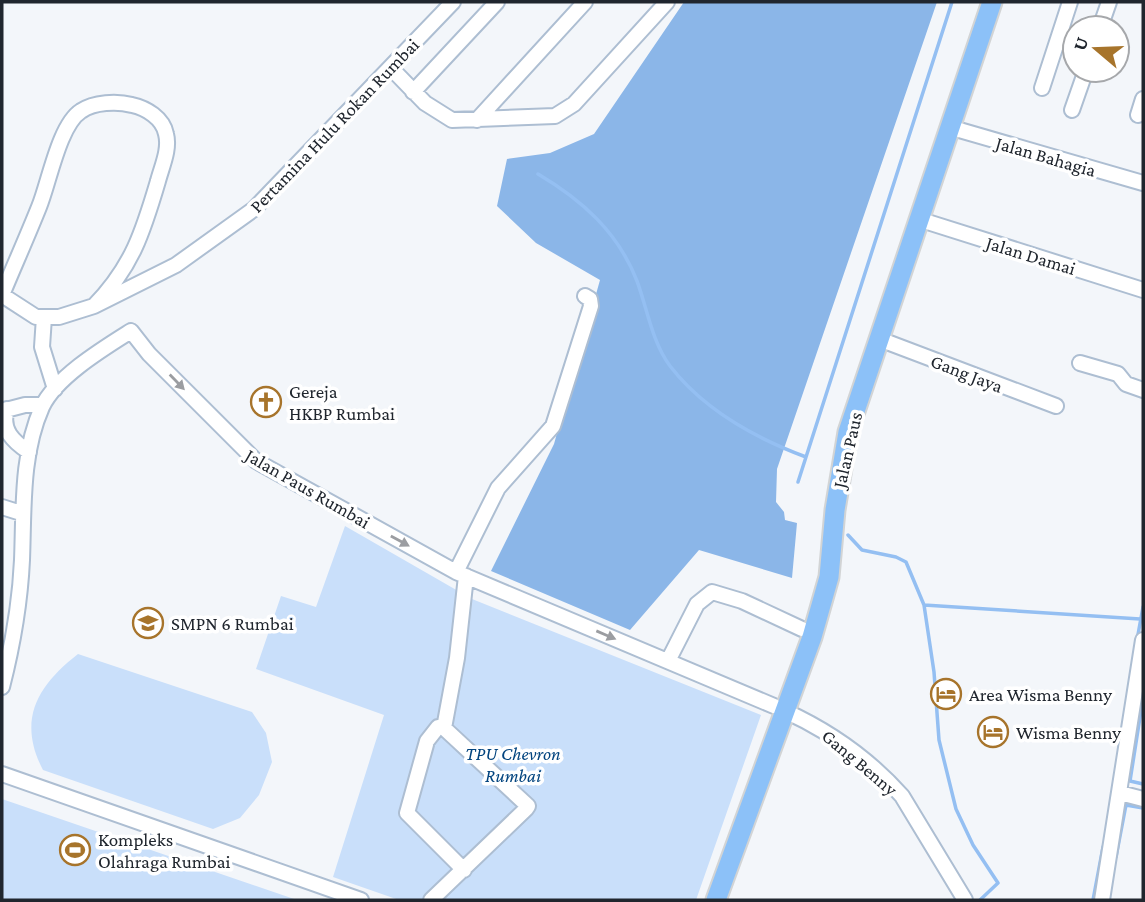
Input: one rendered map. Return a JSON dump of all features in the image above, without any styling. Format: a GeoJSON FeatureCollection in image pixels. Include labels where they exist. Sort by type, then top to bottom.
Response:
{"type":"FeatureCollection","features":[{"type":"Feature","properties":{"kind":"main road","name":"Jalan Paus"},"geometry":{"type":"LineString","coordinates":[[716,900],[779,708],[817,572],[823,508],[837,431],[981,2]]}},
{"type":"Feature","properties":{"kind":"main road","name":"Jalan Paus"},"geometry":{"type":"LineString","coordinates":[[706,900],[779,708],[812,637],[829,577],[835,510],[848,432],[992,2]]}},
{"type":"Feature","properties":{"kind":"street","name":"Pertamina Hulu Rokan Rumbai"},"geometry":{"type":"LineString","coordinates":[[44,317],[59,317],[94,306],[176,265],[254,209],[453,2]]}},
{"type":"Feature","properties":{"kind":"street"},"geometry":{"type":"LineString","coordinates":[[413,92],[497,2]]}},
{"type":"Feature","properties":{"kind":"street"},"geometry":{"type":"LineString","coordinates":[[477,120],[585,2]]}},
{"type":"Feature","properties":{"kind":"street"},"geometry":{"type":"LineString","coordinates":[[391,68],[439,115],[452,120],[555,116],[565,113],[667,2]]}},
{"type":"Feature","properties":{"kind":"street"},"geometry":{"type":"LineString","coordinates":[[1042,88],[1070,2]]}},
{"type":"Feature","properties":{"kind":"street"},"geometry":{"type":"LineString","coordinates":[[1072,110],[1081,84]]}},
{"type":"Feature","properties":{"kind":"street"},"geometry":{"type":"LineString","coordinates":[[1138,115],[1143,99]]}},
{"type":"Feature","properties":{"kind":"street"},"geometry":{"type":"LineString","coordinates":[[55,389],[42,347],[44,317],[36,317],[2,295],[40,206],[64,135],[80,111],[106,103],[124,102],[142,107],[160,120],[166,133],[167,150],[139,243],[117,282],[94,306]]}},
{"type":"Feature","properties":{"kind":"street","name":"Jalan Bahagia"},"geometry":{"type":"LineString","coordinates":[[949,127],[1143,183]]}},
{"type":"Feature","properties":{"kind":"street","name":"Jalan Damai"},"geometry":{"type":"LineString","coordinates":[[918,219],[1143,290]]}},
{"type":"Feature","properties":{"kind":"street"},"geometry":{"type":"LineString","coordinates":[[443,728],[457,658],[461,574],[498,488],[553,426],[591,306],[590,299],[585,296]]}},
{"type":"Feature","properties":{"kind":"street","name":"Jalan Paus Rumbai"},"geometry":{"type":"LineString","coordinates":[[2,687],[16,627],[22,557],[22,513],[29,452],[43,405],[55,389],[100,351],[131,331],[246,454],[461,574],[779,708]]}},
{"type":"Feature","properties":{"kind":"street","name":"Gang Jaya"},"geometry":{"type":"LineString","coordinates":[[879,340],[1056,406]]}},
{"type":"Feature","properties":{"kind":"street"},"geometry":{"type":"LineString","coordinates":[[1080,363],[1118,374],[1126,384],[1143,390]]}},
{"type":"Feature","properties":{"kind":"street"},"geometry":{"type":"LineString","coordinates":[[29,452],[5,431],[4,410],[25,405],[43,405]]}},
{"type":"Feature","properties":{"kind":"street"},"geometry":{"type":"LineString","coordinates":[[2,507],[22,513]]}},
{"type":"Feature","properties":{"kind":"street"},"geometry":{"type":"LineString","coordinates":[[668,661],[697,604],[712,592],[742,601],[802,629]]}},
{"type":"Feature","properties":{"kind":"street"},"geometry":{"type":"LineString","coordinates":[[1102,900],[1121,793],[1143,640]]}},
{"type":"Feature","properties":{"kind":"street","name":"Gang Benny"},"geometry":{"type":"LineString","coordinates":[[779,708],[832,737],[890,782],[902,796],[965,900]]}},
{"type":"Feature","properties":{"kind":"street"},"geometry":{"type":"LineString","coordinates":[[431,900],[464,870],[528,806],[443,728],[438,727],[427,741],[407,813],[464,870]]}},
{"type":"Feature","properties":{"kind":"street"},"geometry":{"type":"LineString","coordinates":[[2,774],[361,900]]}},
{"type":"Feature","properties":{"kind":"street"},"geometry":{"type":"LineString","coordinates":[[1121,793],[1143,799]]}},
{"type":"Feature","properties":{"kind":"green space","name":"TPU Chevron Rumbai"},"geometry":{"type":"Polygon","coordinates":[[[345,526],[472,599],[761,715],[696,900],[399,900],[333,877],[384,715],[256,669],[281,596],[316,607],[345,526]]]}},
{"type":"Feature","properties":{"kind":"green space"},"geometry":{"type":"Polygon","coordinates":[[[78,654],[252,712],[266,733],[272,762],[259,795],[240,818],[213,829],[43,770],[35,752],[32,735],[35,705],[52,679],[78,654]]]}},
{"type":"Feature","properties":{"kind":"green space","name":"Kompleks Olahraga Rumbai"},"geometry":{"type":"Polygon","coordinates":[[[2,799],[297,900],[2,900],[2,799]]]}},
{"type":"Feature","properties":{"kind":"shaded area"},"geometry":{"type":"Polygon","coordinates":[[[684,2],[937,2],[777,469],[776,502],[784,512],[785,520],[797,523],[792,578],[699,550],[630,630],[491,571],[554,444],[600,280],[536,243],[497,206],[507,159],[550,153],[594,134],[684,2]]]}},
{"type":"Feature","properties":{"kind":"waterway"},"geometry":{"type":"LineString","coordinates":[[798,482],[952,2]]}},
{"type":"Feature","properties":{"kind":"waterway"},"geometry":{"type":"LineString","coordinates":[[538,174],[584,206],[620,247],[637,281],[650,325],[664,357],[684,382],[732,421],[768,441],[806,457]]}},
{"type":"Feature","properties":{"kind":"waterway"},"geometry":{"type":"LineString","coordinates":[[848,535],[862,550],[896,557],[906,562],[924,605],[934,672],[939,740],[956,809],[973,845],[998,883],[980,900]]}},
{"type":"Feature","properties":{"kind":"waterway"},"geometry":{"type":"LineString","coordinates":[[924,605],[1140,619]]}},
{"type":"Feature","properties":{"kind":"waterway"},"geometry":{"type":"LineString","coordinates":[[1137,640],[1143,607]]}},
{"type":"Feature","properties":{"kind":"waterway"},"geometry":{"type":"LineString","coordinates":[[1143,698],[1130,781],[1143,784]]}},
{"type":"Feature","properties":{"kind":"waterway"},"geometry":{"type":"LineString","coordinates":[[1116,857],[1126,805],[1143,808]]}},
{"type":"Feature","properties":{"kind":"waterway"},"geometry":{"type":"LineString","coordinates":[[1093,900],[1103,847]]}},
{"type":"Feature","properties":{"kind":"place","name":"Gereja HKBP Rumbai"},"geometry":{"type":"Point","coordinates":[266,402]}},
{"type":"Feature","properties":{"kind":"place","name":"SMPN 6 Rumbai"},"geometry":{"type":"Point","coordinates":[148,623]}},
{"type":"Feature","properties":{"kind":"place","name":"Area Wisma Benny"},"geometry":{"type":"Point","coordinates":[946,694]}},
{"type":"Feature","properties":{"kind":"place","name":"Wisma Benny"},"geometry":{"type":"Point","coordinates":[993,732]}},
{"type":"Feature","properties":{"kind":"place","name":"Kompleks Olahraga Rumbai"},"geometry":{"type":"Point","coordinates":[75,850]}}]}
